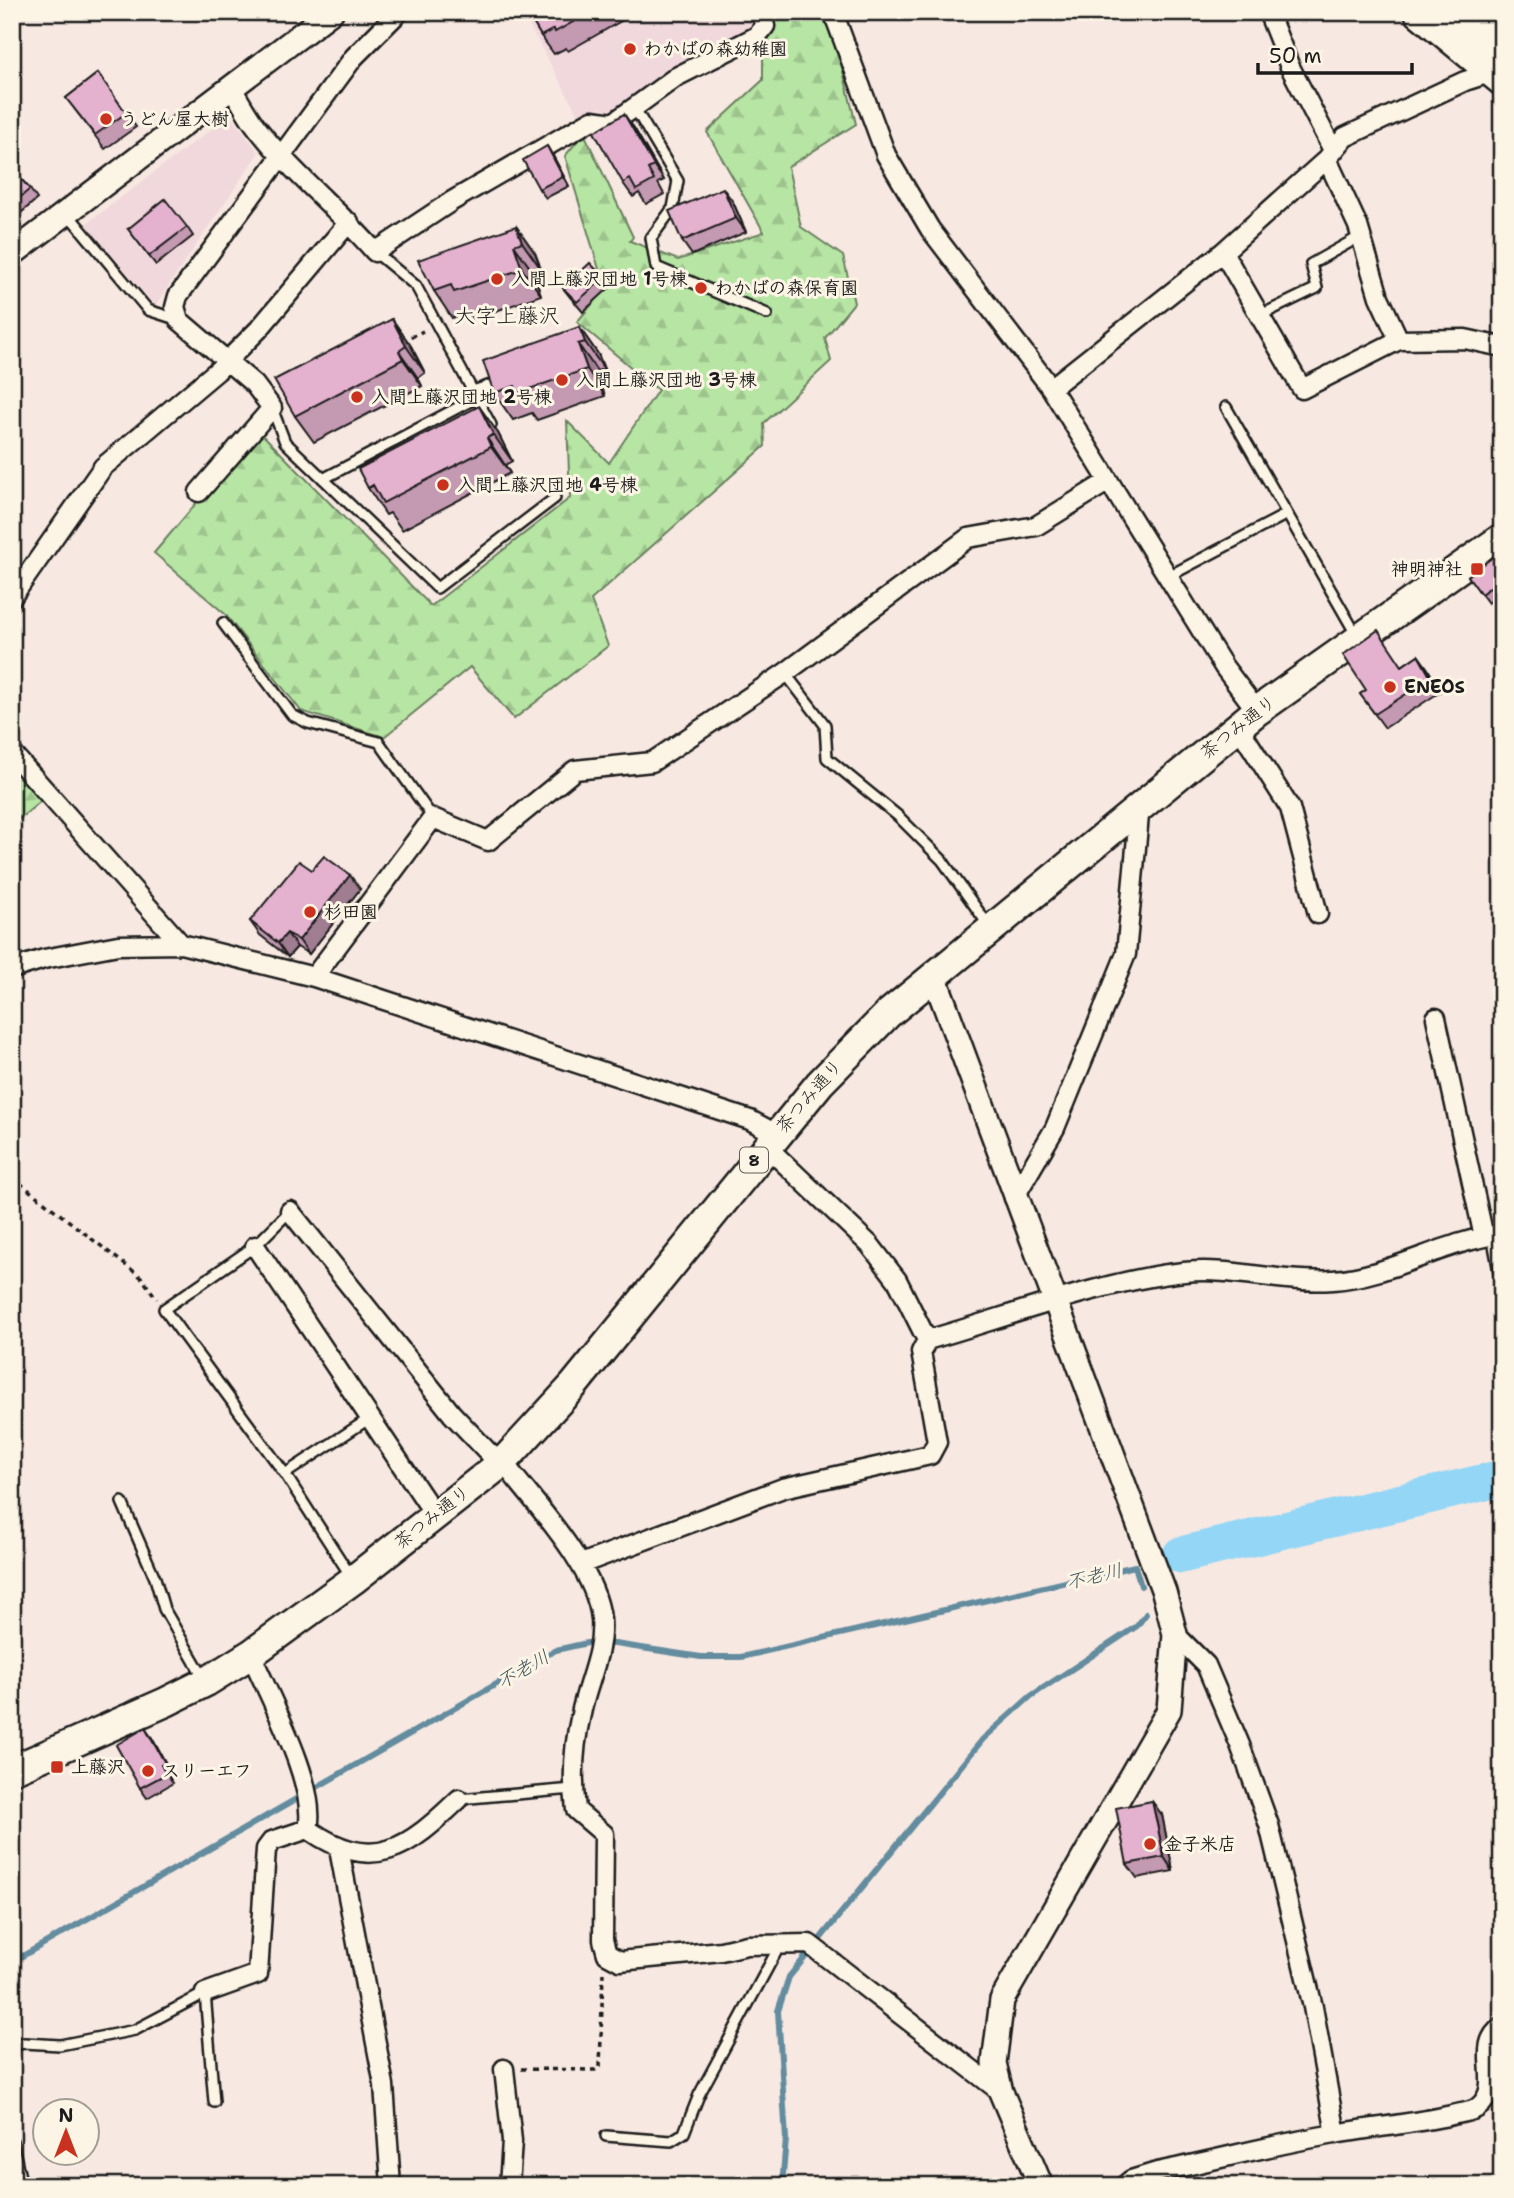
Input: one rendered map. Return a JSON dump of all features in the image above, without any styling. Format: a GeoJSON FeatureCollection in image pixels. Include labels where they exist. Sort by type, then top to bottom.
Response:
{"type":"FeatureCollection","features":[{"type":"Feature","properties":{"kind":"highway"},"geometry":{"type":"LineString","coordinates":[[1420,12],[1499,66]]}},
{"type":"Feature","properties":{"kind":"highway"},"geometry":{"type":"LineString","coordinates":[[1462,12],[1499,66]]}},
{"type":"Feature","properties":{"kind":"main road","name":"茶つみ通り"},"geometry":{"type":"LineString","coordinates":[[12,1770],[206,1682],[251,1654],[353,1580],[503,1462],[573,1386],[771,1140],[852,1048],[990,928],[1248,719],[1358,638],[1502,538]]}},
{"type":"Feature","properties":{"kind":"street"},"geometry":{"type":"LineString","coordinates":[[12,254],[331,12]]}},
{"type":"Feature","properties":{"kind":"street"},"geometry":{"type":"LineString","coordinates":[[199,492],[272,408],[254,384],[179,320],[175,307],[177,296],[354,57],[399,12]]}},
{"type":"Feature","properties":{"kind":"street"},"geometry":{"type":"LineString","coordinates":[[232,88],[257,127],[281,156],[349,222],[375,252],[452,201],[592,120],[614,123],[676,78],[757,36],[765,26],[760,12]]}},
{"type":"Feature","properties":{"kind":"street"},"geometry":{"type":"LineString","coordinates":[[833,12],[886,155],[909,195],[930,229],[1051,388],[1224,667],[1290,808],[1318,914]]}},
{"type":"Feature","properties":{"kind":"street"},"geometry":{"type":"LineString","coordinates":[[1268,12],[1330,155],[1362,236],[1380,297],[1399,340]]}},
{"type":"Feature","properties":{"kind":"street"},"geometry":{"type":"LineString","coordinates":[[1051,388],[1223,252],[1330,155],[1345,137],[1499,66]]}},
{"type":"Feature","properties":{"kind":"street"},"geometry":{"type":"LineString","coordinates":[[12,597],[103,467],[225,362],[259,329],[349,222]]}},
{"type":"Feature","properties":{"kind":"street"},"geometry":{"type":"LineString","coordinates":[[1223,252],[1302,389],[1399,340],[1465,339],[1502,347]]}},
{"type":"Feature","properties":{"kind":"street"},"geometry":{"type":"LineString","coordinates":[[314,977],[433,818],[488,841],[575,770],[652,761],[785,673],[968,538],[1036,526],[1107,482]]}},
{"type":"Feature","properties":{"kind":"street"},"geometry":{"type":"LineString","coordinates":[[12,753],[181,944]]}},
{"type":"Feature","properties":{"kind":"street"},"geometry":{"type":"LineString","coordinates":[[1014,1198],[1055,1128],[1126,954],[1140,805]]}},
{"type":"Feature","properties":{"kind":"street"},"geometry":{"type":"LineString","coordinates":[[12,968],[118,945],[181,944],[314,977],[750,1120],[870,1245],[897,1280],[927,1340]]}},
{"type":"Feature","properties":{"kind":"street"},"geometry":{"type":"LineString","coordinates":[[933,976],[1014,1198],[1164,1592],[1175,1634],[1169,1710],[1035,1947],[1002,2000],[994,2063],[1001,2092],[1041,2186]]}},
{"type":"Feature","properties":{"kind":"street"},"geometry":{"type":"LineString","coordinates":[[581,1564],[783,1488],[930,1455],[937,1443],[921,1352],[927,1340],[1054,1302],[1185,1272],[1210,1271],[1334,1280],[1374,1272],[1493,1236],[1436,1018]]}},
{"type":"Feature","properties":{"kind":"street"},"geometry":{"type":"LineString","coordinates":[[290,1211],[452,1414],[489,1453],[503,1462],[581,1564],[601,1619],[598,1657],[580,1714],[573,1789],[576,1810],[604,1834],[603,1940],[607,1954],[620,1961],[720,1951],[747,1945],[781,1944],[814,1948],[1001,2092]]}},
{"type":"Feature","properties":{"kind":"street"},"geometry":{"type":"LineString","coordinates":[[255,1246],[435,1515]]}},
{"type":"Feature","properties":{"kind":"street"},"geometry":{"type":"LineString","coordinates":[[1175,1634],[1206,1665],[1240,1745],[1269,1825],[1313,2007],[1336,2134]]}},
{"type":"Feature","properties":{"kind":"street"},"geometry":{"type":"LineString","coordinates":[[251,1654],[304,1779],[309,1798],[308,1829]]}},
{"type":"Feature","properties":{"kind":"street"},"geometry":{"type":"LineString","coordinates":[[308,1829],[340,1849],[362,1854],[388,1850],[419,1835],[459,1799]]}},
{"type":"Feature","properties":{"kind":"street"},"geometry":{"type":"LineString","coordinates":[[205,1993],[258,1974],[266,1849],[272,1841],[308,1829]]}},
{"type":"Feature","properties":{"kind":"street"},"geometry":{"type":"LineString","coordinates":[[340,1849],[384,2085],[391,2186]]}},
{"type":"Feature","properties":{"kind":"street"},"geometry":{"type":"LineString","coordinates":[[1124,2186],[1131,2180],[1157,2172],[1336,2134],[1413,2124],[1476,2109],[1486,2099],[1491,2083],[1488,2043],[1493,2032],[1502,2027]]}},
{"type":"Feature","properties":{"kind":"street"},"geometry":{"type":"LineString","coordinates":[[504,2069],[512,2141],[509,2186]]}},
{"type":"Feature","properties":{"kind":"lane"},"geometry":{"type":"LineString","coordinates":[[634,107],[678,181],[673,208],[651,237],[656,267],[766,314]]}},
{"type":"Feature","properties":{"kind":"lane"},"geometry":{"type":"LineString","coordinates":[[67,213],[148,310],[179,320]]}},
{"type":"Feature","properties":{"kind":"lane"},"geometry":{"type":"LineString","coordinates":[[1259,316],[1317,288],[1311,264],[1362,236]]}},
{"type":"Feature","properties":{"kind":"lane"},"geometry":{"type":"LineString","coordinates":[[375,252],[416,286],[491,425]]}},
{"type":"Feature","properties":{"kind":"lane"},"geometry":{"type":"LineString","coordinates":[[416,286],[429,282]]}},
{"type":"Feature","properties":{"kind":"lane"},"geometry":{"type":"LineString","coordinates":[[323,479],[509,379]]}},
{"type":"Feature","properties":{"kind":"lane"},"geometry":{"type":"LineString","coordinates":[[1226,407],[1358,638]]}},
{"type":"Feature","properties":{"kind":"lane"},"geometry":{"type":"LineString","coordinates":[[272,408],[285,442],[437,587],[555,498]]}},
{"type":"Feature","properties":{"kind":"lane"},"geometry":{"type":"LineString","coordinates":[[1169,576],[1287,514]]}},
{"type":"Feature","properties":{"kind":"lane"},"geometry":{"type":"LineString","coordinates":[[223,623],[292,715],[308,723],[379,743],[433,818]]}},
{"type":"Feature","properties":{"kind":"lane"},"geometry":{"type":"LineString","coordinates":[[785,673],[825,725],[827,758],[898,816],[942,860],[990,928]]}},
{"type":"Feature","properties":{"kind":"lane"},"geometry":{"type":"LineString","coordinates":[[290,1211],[255,1246],[164,1309],[285,1474],[353,1580]]}},
{"type":"Feature","properties":{"kind":"lane"},"geometry":{"type":"LineString","coordinates":[[1493,1236],[1502,1287]]}},
{"type":"Feature","properties":{"kind":"lane"},"geometry":{"type":"LineString","coordinates":[[285,1474],[370,1418]]}},
{"type":"Feature","properties":{"kind":"lane"},"geometry":{"type":"LineString","coordinates":[[122,1502],[155,1578],[164,1609],[206,1682]]}},
{"type":"Feature","properties":{"kind":"lane"},"geometry":{"type":"LineString","coordinates":[[459,1799],[573,1789]]}},
{"type":"Feature","properties":{"kind":"lane"},"geometry":{"type":"LineString","coordinates":[[606,2136],[671,2141],[684,2133],[699,2095],[781,1944]]}},
{"type":"Feature","properties":{"kind":"lane"},"geometry":{"type":"LineString","coordinates":[[12,2046],[24,2043],[60,2045],[135,2030],[205,1993],[214,2102]]}},
{"type":"Feature","properties":{"kind":"lane"},"geometry":{"type":"LineString","coordinates":[[12,2141],[20,2182]]}},
{"type":"Feature","properties":{"kind":"path"},"geometry":{"type":"LineString","coordinates":[[390,348],[437,324]]}},
{"type":"Feature","properties":{"kind":"path"},"geometry":{"type":"LineString","coordinates":[[12,1177],[141,1277],[164,1309]]}},
{"type":"Feature","properties":{"kind":"path"},"geometry":{"type":"LineString","coordinates":[[504,2069],[595,2070],[600,2067],[603,1968],[612,1956]]}},
{"type":"Feature","properties":{"kind":"shaded area","name":"わかばの森幼稚園"},"geometry":{"type":"Polygon","coordinates":[[[522,12],[756,12],[756,25],[750,32],[643,90],[610,116],[601,107],[580,118],[522,12]]]}},
{"type":"Feature","properties":{"kind":"shaded area"},"geometry":{"type":"Polygon","coordinates":[[[230,115],[259,152],[155,306],[86,224],[230,115]]]}},
{"type":"Feature","properties":{"kind":"green space"},"geometry":{"type":"Polygon","coordinates":[[[777,12],[819,12],[835,39],[856,124],[788,167],[801,227],[843,256],[854,303],[825,338],[831,361],[764,423],[765,446],[591,600],[608,646],[514,719],[470,667],[384,737],[301,711],[225,614],[154,553],[258,430],[431,606],[570,498],[567,421],[609,463],[658,390],[577,322],[605,289],[565,156],[584,133],[633,237],[630,241],[678,260],[764,232],[707,132],[763,80],[763,37],[777,12]]]}},
{"type":"Feature","properties":{"kind":"green space"},"geometry":{"type":"Polygon","coordinates":[[[12,750],[47,796],[12,825],[12,750]]]}},
{"type":"Feature","properties":{"kind":"building"},"geometry":{"type":"Polygon","coordinates":[[[527,12],[591,12],[555,32],[554,29],[541,36],[527,12]]]}},
{"type":"Feature","properties":{"kind":"building","name":"うどん屋大樹"},"geometry":{"type":"Polygon","coordinates":[[[98,73],[126,113],[95,135],[66,98],[98,73]]]}},
{"type":"Feature","properties":{"kind":"building"},"geometry":{"type":"Polygon","coordinates":[[[624,114],[654,166],[648,169],[654,180],[636,190],[630,179],[623,183],[594,132],[624,114]]]}},
{"type":"Feature","properties":{"kind":"building"},"geometry":{"type":"Polygon","coordinates":[[[547,146],[563,177],[539,189],[523,160],[547,146]]]}},
{"type":"Feature","properties":{"kind":"building"},"geometry":{"type":"Polygon","coordinates":[[[12,169],[30,189],[15,202],[12,199],[12,169]]]}},
{"type":"Feature","properties":{"kind":"building"},"geometry":{"type":"Polygon","coordinates":[[[723,188],[736,218],[682,241],[669,211],[723,188]]]}},
{"type":"Feature","properties":{"kind":"building"},"geometry":{"type":"Polygon","coordinates":[[[165,199],[187,227],[149,256],[128,229],[165,199]]]}},
{"type":"Feature","properties":{"kind":"building"},"geometry":{"type":"Polygon","coordinates":[[[516,226],[522,242],[514,245],[522,269],[454,292],[451,285],[434,291],[418,260],[516,226]]]}},
{"type":"Feature","properties":{"kind":"building"},"geometry":{"type":"Polygon","coordinates":[[[590,263],[604,278],[577,302],[563,288],[590,263]]]}},
{"type":"Feature","properties":{"kind":"building"},"geometry":{"type":"Polygon","coordinates":[[[392,319],[406,346],[399,351],[403,359],[295,416],[274,380],[392,319]]]}},
{"type":"Feature","properties":{"kind":"building"},"geometry":{"type":"Polygon","coordinates":[[[579,327],[585,342],[578,344],[587,369],[518,393],[515,386],[494,393],[483,361],[579,327]]]}},
{"type":"Feature","properties":{"kind":"building"},"geometry":{"type":"Polygon","coordinates":[[[479,406],[493,434],[487,438],[491,447],[383,503],[373,485],[368,488],[358,469],[479,406]]]}},
{"type":"Feature","properties":{"kind":"building"},"geometry":{"type":"Polygon","coordinates":[[[1502,550],[1502,578],[1481,594],[1468,576],[1502,550]]]}},
{"type":"Feature","properties":{"kind":"building"},"geometry":{"type":"Polygon","coordinates":[[[1378,630],[1402,666],[1418,655],[1431,678],[1375,714],[1360,694],[1366,690],[1343,655],[1378,630]]]}},
{"type":"Feature","properties":{"kind":"building"},"geometry":{"type":"Polygon","coordinates":[[[324,856],[350,875],[299,940],[287,933],[278,943],[250,921],[299,861],[312,870],[324,856]]]}},
{"type":"Feature","properties":{"kind":"building"},"geometry":{"type":"Polygon","coordinates":[[[145,1728],[165,1763],[161,1765],[166,1774],[140,1788],[116,1745],[145,1728]]]}},
{"type":"Feature","properties":{"kind":"building"},"geometry":{"type":"Polygon","coordinates":[[[1152,1801],[1164,1857],[1127,1864],[1116,1808],[1152,1801]]]}},
{"type":"Feature","properties":{"kind":"waterway","name":"不老川"},"geometry":{"type":"LineString","coordinates":[[1181,1555],[1502,1478]]}},
{"type":"Feature","properties":{"kind":"waterway","name":"不老川"},"geometry":{"type":"LineString","coordinates":[[12,1962],[556,1650],[587,1643],[615,1644],[701,1657],[741,1657],[1135,1566],[1141,1586]]}},
{"type":"Feature","properties":{"kind":"waterway"},"geometry":{"type":"LineString","coordinates":[[782,2186],[786,2139],[778,2011],[789,1977],[983,1739],[1031,1696],[1137,1626],[1146,1614]]}},
{"type":"Feature","properties":{"kind":"place","name":"わかばの森幼稚園"},"geometry":{"type":"Point","coordinates":[630,49]}},
{"type":"Feature","properties":{"kind":"place","name":"うどん屋大樹"},"geometry":{"type":"Point","coordinates":[106,119]}},
{"type":"Feature","properties":{"kind":"place","name":"入間上藤沢団地 1号棟"},"geometry":{"type":"Point","coordinates":[497,279]}},
{"type":"Feature","properties":{"kind":"place","name":"わかばの森保育園"},"geometry":{"type":"Point","coordinates":[701,288]}},
{"type":"Feature","properties":{"kind":"place","name":"入間上藤沢団地 3号棟"},"geometry":{"type":"Point","coordinates":[562,380]}},
{"type":"Feature","properties":{"kind":"place","name":"入間上藤沢団地 2号棟"},"geometry":{"type":"Point","coordinates":[357,397]}},
{"type":"Feature","properties":{"kind":"place","name":"入間上藤沢団地 4号棟"},"geometry":{"type":"Point","coordinates":[443,485]}},
{"type":"Feature","properties":{"kind":"place","name":"神明神社"},"geometry":{"type":"Point","coordinates":[1477,569]}},
{"type":"Feature","properties":{"kind":"place","name":"ENEOS"},"geometry":{"type":"Point","coordinates":[1390,687]}},
{"type":"Feature","properties":{"kind":"place","name":"杉田園"},"geometry":{"type":"Point","coordinates":[310,912]}},
{"type":"Feature","properties":{"kind":"place","name":"上藤沢"},"geometry":{"type":"Point","coordinates":[57,1767]}},
{"type":"Feature","properties":{"kind":"place","name":"スリーエフ"},"geometry":{"type":"Point","coordinates":[148,1771]}},
{"type":"Feature","properties":{"kind":"place","name":"金子米店"},"geometry":{"type":"Point","coordinates":[1150,1844]}},
{"type":"Feature","properties":{"kind":"district","name":"大字上藤沢"},"geometry":{"type":"Point","coordinates":[507,316]}}]}
